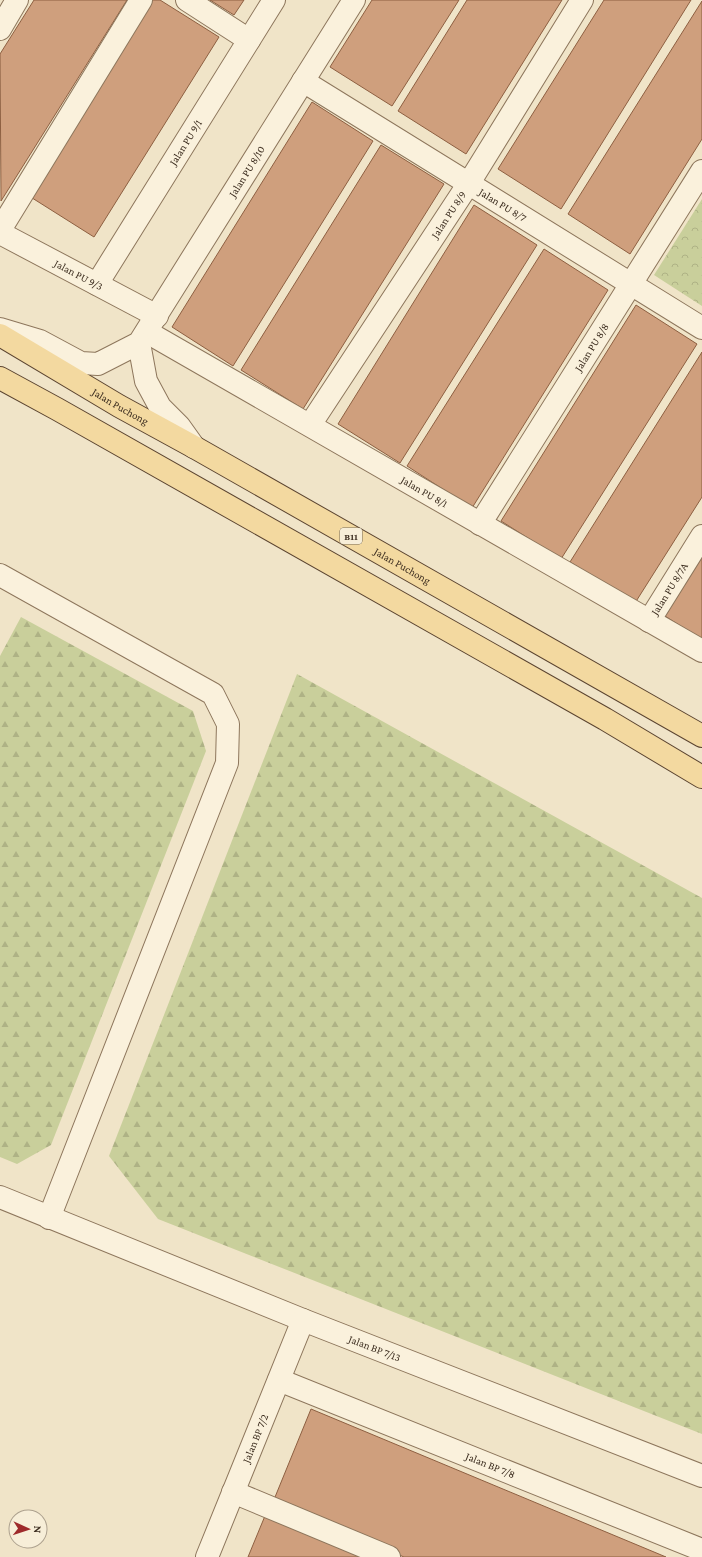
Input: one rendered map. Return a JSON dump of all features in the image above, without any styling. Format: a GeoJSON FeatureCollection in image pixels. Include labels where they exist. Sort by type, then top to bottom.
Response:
{"type":"FeatureCollection","features":[{"type":"Feature","properties":{"kind":"main road","name":"Jalan Puchong"},"geometry":{"type":"LineString","coordinates":[[0,335],[119,406],[194,447],[702,736]]}},
{"type":"Feature","properties":{"kind":"main road"},"geometry":{"type":"LineString","coordinates":[[0,378],[598,716],[702,777]]}},
{"type":"Feature","properties":{"kind":"street"},"geometry":{"type":"LineString","coordinates":[[0,28],[17,0]]}},
{"type":"Feature","properties":{"kind":"street"},"geometry":{"type":"LineString","coordinates":[[0,231],[141,0]]}},
{"type":"Feature","properties":{"kind":"street"},"geometry":{"type":"LineString","coordinates":[[187,0],[249,40]]}},
{"type":"Feature","properties":{"kind":"street","name":"Jalan PU 9/1"},"geometry":{"type":"LineString","coordinates":[[97,284],[274,0]]}},
{"type":"Feature","properties":{"kind":"street","name":"Jalan PU 8/10"},"geometry":{"type":"LineString","coordinates":[[147,330],[354,0]]}},
{"type":"Feature","properties":{"kind":"street","name":"Jalan PU 8/9"},"geometry":{"type":"LineString","coordinates":[[310,425],[469,183],[582,0]]}},
{"type":"Feature","properties":{"kind":"street","name":"Jalan PU 8/7"},"geometry":{"type":"LineString","coordinates":[[304,81],[702,328]]}},
{"type":"Feature","properties":{"kind":"street","name":"Jalan PU 8/8"},"geometry":{"type":"LineString","coordinates":[[480,524],[702,171]]}},
{"type":"Feature","properties":{"kind":"street","name":"Jalan PU 9/3"},"geometry":{"type":"LineString","coordinates":[[0,231],[97,284],[147,330]]}},
{"type":"Feature","properties":{"kind":"street"},"geometry":{"type":"LineString","coordinates":[[0,330],[40,341],[81,363],[98,364],[147,330]]}},
{"type":"Feature","properties":{"kind":"street"},"geometry":{"type":"LineString","coordinates":[[147,330],[146,381],[160,407],[179,426],[194,447]]}},
{"type":"Feature","properties":{"kind":"street","name":"Jalan PU 8/1"},"geometry":{"type":"LineString","coordinates":[[147,330],[480,524],[702,651]]}},
{"type":"Feature","properties":{"kind":"street","name":"Jalan PU 8/7A"},"geometry":{"type":"LineString","coordinates":[[649,621],[702,536]]}},
{"type":"Feature","properties":{"kind":"street"},"geometry":{"type":"LineString","coordinates":[[0,575],[214,694],[228,724],[227,763],[49,1218]]}},
{"type":"Feature","properties":{"kind":"street","name":"Jalan BP 7/13"},"geometry":{"type":"LineString","coordinates":[[0,1198],[303,1320],[702,1476]]}},
{"type":"Feature","properties":{"kind":"street","name":"Jalan BP 7/2"},"geometry":{"type":"LineString","coordinates":[[207,1557],[303,1320]]}},
{"type":"Feature","properties":{"kind":"street","name":"Jalan BP 7/8"},"geometry":{"type":"LineString","coordinates":[[279,1380],[693,1551]]}},
{"type":"Feature","properties":{"kind":"street"},"geometry":{"type":"LineString","coordinates":[[233,1492],[389,1557]]}},
{"type":"Feature","properties":{"kind":"green space"},"geometry":{"type":"Polygon","coordinates":[[[702,199],[702,306],[654,275],[702,199]]]}},
{"type":"Feature","properties":{"kind":"green space"},"geometry":{"type":"Polygon","coordinates":[[[21,617],[193,711],[206,751],[51,1145],[17,1164],[0,1157],[0,656],[21,617]]]}},
{"type":"Feature","properties":{"kind":"green space"},"geometry":{"type":"Polygon","coordinates":[[[297,674],[702,898],[702,1434],[158,1219],[109,1156],[297,674]]]}},
{"type":"Feature","properties":{"kind":"building"},"geometry":{"type":"Polygon","coordinates":[[[34,0],[127,0],[1,201],[0,54],[34,0]]]}},
{"type":"Feature","properties":{"kind":"building"},"geometry":{"type":"Polygon","coordinates":[[[152,0],[160,0],[219,37],[94,237],[29,196],[152,0]]]}},
{"type":"Feature","properties":{"kind":"building"},"geometry":{"type":"Polygon","coordinates":[[[210,0],[244,0],[234,15],[210,0]]]}},
{"type":"Feature","properties":{"kind":"building"},"geometry":{"type":"Polygon","coordinates":[[[372,0],[459,0],[392,106],[330,67],[372,0]]]}},
{"type":"Feature","properties":{"kind":"building"},"geometry":{"type":"Polygon","coordinates":[[[467,0],[562,0],[466,154],[398,111],[467,0]]]}},
{"type":"Feature","properties":{"kind":"building"},"geometry":{"type":"Polygon","coordinates":[[[604,0],[691,0],[561,209],[498,169],[604,0]]]}},
{"type":"Feature","properties":{"kind":"building"},"geometry":{"type":"Polygon","coordinates":[[[702,1],[702,139],[630,254],[568,214],[702,1]]]}},
{"type":"Feature","properties":{"kind":"building"},"geometry":{"type":"Polygon","coordinates":[[[312,102],[373,141],[233,366],[172,327],[312,102]]]}},
{"type":"Feature","properties":{"kind":"building"},"geometry":{"type":"Polygon","coordinates":[[[381,145],[444,184],[303,409],[241,370],[381,145]]]}},
{"type":"Feature","properties":{"kind":"building"},"geometry":{"type":"Polygon","coordinates":[[[474,205],[537,245],[400,463],[338,424],[474,205]]]}},
{"type":"Feature","properties":{"kind":"building"},"geometry":{"type":"Polygon","coordinates":[[[544,249],[608,290],[472,508],[407,466],[544,249]]]}},
{"type":"Feature","properties":{"kind":"building"},"geometry":{"type":"Polygon","coordinates":[[[636,305],[697,344],[561,559],[501,521],[636,305]]]}},
{"type":"Feature","properties":{"kind":"building"},"geometry":{"type":"Polygon","coordinates":[[[702,352],[702,497],[635,603],[570,562],[702,352]]]}},
{"type":"Feature","properties":{"kind":"building"},"geometry":{"type":"Polygon","coordinates":[[[702,557],[702,640],[665,616],[702,557]]]}},
{"type":"Feature","properties":{"kind":"building"},"geometry":{"type":"Polygon","coordinates":[[[311,1409],[666,1557],[404,1557],[273,1502],[311,1409]]]}},
{"type":"Feature","properties":{"kind":"building"},"geometry":{"type":"Polygon","coordinates":[[[267,1511],[379,1557],[248,1557],[267,1511]]]}}]}
